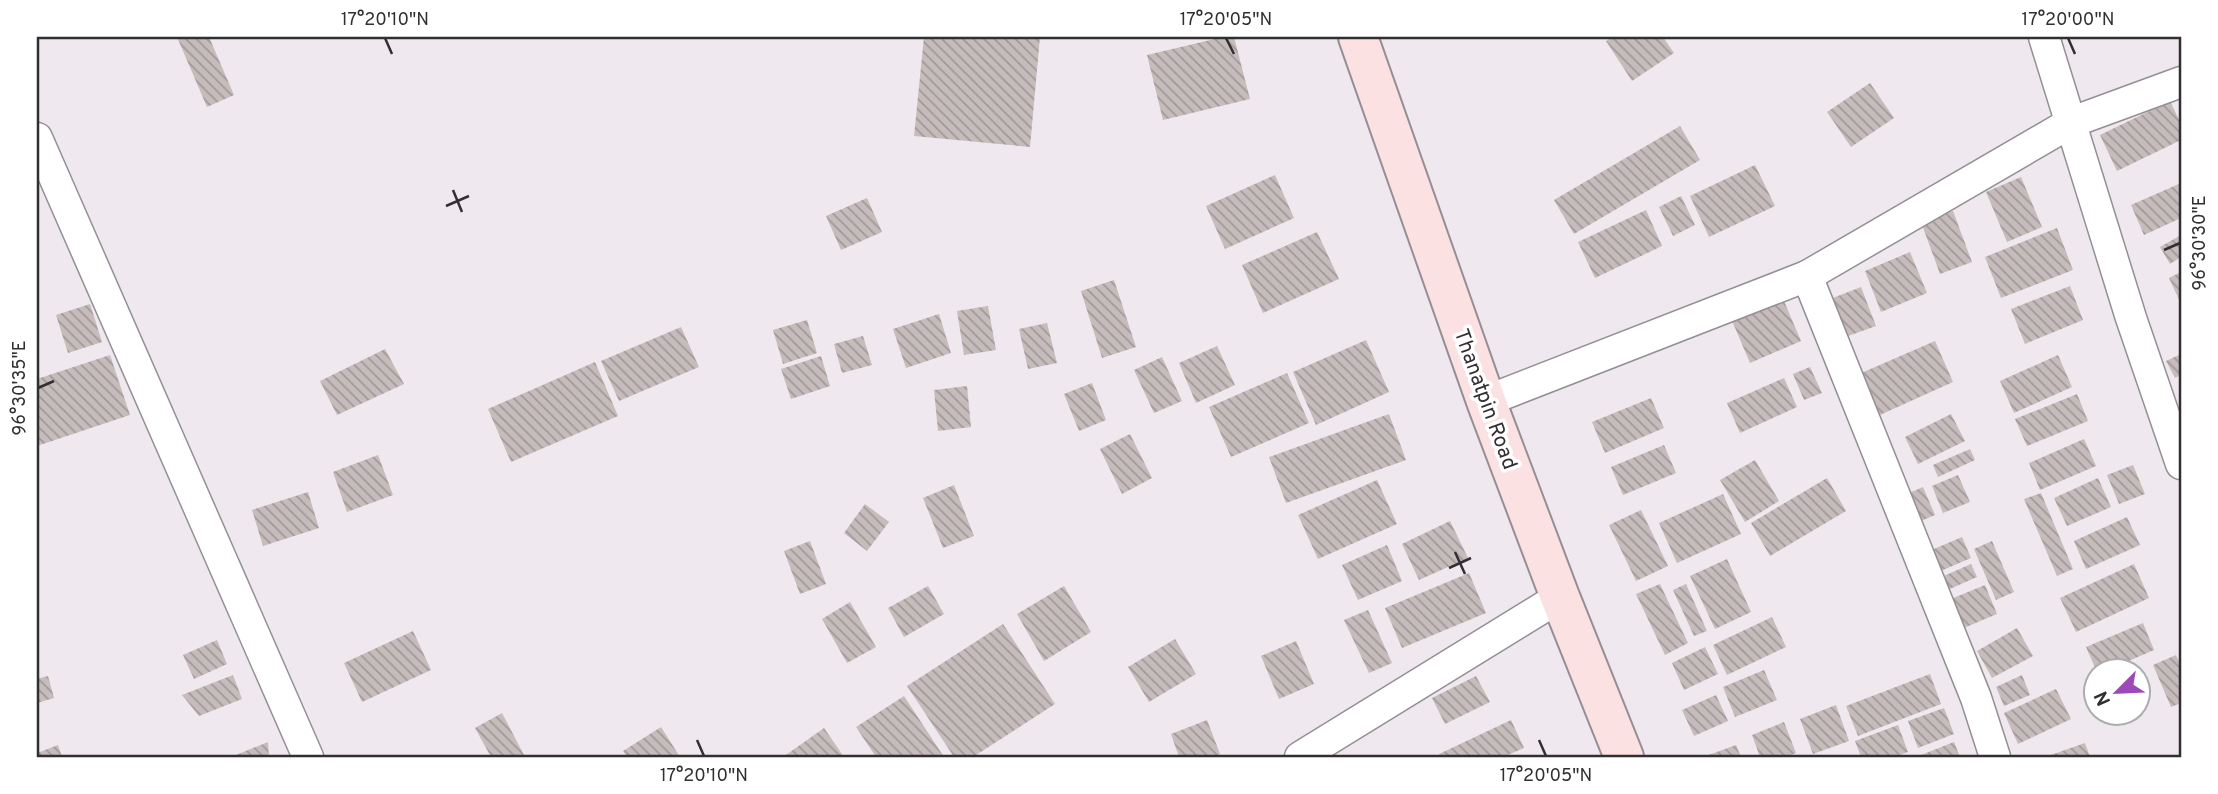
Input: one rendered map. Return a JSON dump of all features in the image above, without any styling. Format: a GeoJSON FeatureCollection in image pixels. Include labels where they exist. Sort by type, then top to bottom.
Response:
{"type":"FeatureCollection","features":[{"type":"Feature","properties":{"kind":"main road","name":"Thanatpin Road"},"geometry":{"type":"LineString","coordinates":[[1358,37],[1486,401],[1624,757]]}},
{"type":"Feature","properties":{"kind":"street"},"geometry":{"type":"LineString","coordinates":[[2044,37],[2131,318],[2181,464]]}},
{"type":"Feature","properties":{"kind":"street"},"geometry":{"type":"LineString","coordinates":[[1486,401],[1807,276],[2072,122],[2181,82]]}},
{"type":"Feature","properties":{"kind":"street"},"geometry":{"type":"LineString","coordinates":[[37,138],[308,757]]}},
{"type":"Feature","properties":{"kind":"street"},"geometry":{"type":"LineString","coordinates":[[1807,276],[1976,698],[1995,757]]}},
{"type":"Feature","properties":{"kind":"street"},"geometry":{"type":"LineString","coordinates":[[1300,757],[1560,597]]}},
{"type":"Feature","properties":{"kind":"building"},"geometry":{"type":"Polygon","coordinates":[[[177,37],[209,37],[234,95],[207,107],[177,37]]]}},
{"type":"Feature","properties":{"kind":"building"},"geometry":{"type":"Polygon","coordinates":[[[924,37],[1040,37],[1030,147],[914,136],[924,37]]]}},
{"type":"Feature","properties":{"kind":"building"},"geometry":{"type":"Polygon","coordinates":[[[1223,37],[1234,37],[1250,99],[1163,120],[1147,55],[1223,37]]]}},
{"type":"Feature","properties":{"kind":"building"},"geometry":{"type":"Polygon","coordinates":[[[1613,37],[1663,37],[1674,53],[1632,81],[1606,41],[1613,37]]]}},
{"type":"Feature","properties":{"kind":"building"},"geometry":{"type":"Polygon","coordinates":[[[1870,83],[1894,118],[1851,147],[1827,112],[1870,83]]]}},
{"type":"Feature","properties":{"kind":"building"},"geometry":{"type":"Polygon","coordinates":[[[2170,101],[2181,124],[2181,140],[2117,171],[2100,135],[2170,101]]]}},
{"type":"Feature","properties":{"kind":"building"},"geometry":{"type":"Polygon","coordinates":[[[1680,126],[1700,160],[1574,234],[1554,200],[1680,126]]]}},
{"type":"Feature","properties":{"kind":"building"},"geometry":{"type":"Polygon","coordinates":[[[1755,165],[1775,206],[1709,237],[1690,196],[1755,165]]]}},
{"type":"Feature","properties":{"kind":"building"},"geometry":{"type":"Polygon","coordinates":[[[1275,175],[1294,218],[1225,249],[1206,206],[1275,175]]]}},
{"type":"Feature","properties":{"kind":"building"},"geometry":{"type":"Polygon","coordinates":[[[2021,177],[2042,227],[2007,242],[1986,192],[2021,177]]]}},
{"type":"Feature","properties":{"kind":"building"},"geometry":{"type":"Polygon","coordinates":[[[2181,183],[2181,218],[2144,235],[2131,205],[2181,183]]]}},
{"type":"Feature","properties":{"kind":"building"},"geometry":{"type":"Polygon","coordinates":[[[1681,196],[1695,225],[1673,236],[1659,207],[1681,196]]]}},
{"type":"Feature","properties":{"kind":"building"},"geometry":{"type":"Polygon","coordinates":[[[867,198],[882,232],[841,250],[826,216],[867,198]]]}},
{"type":"Feature","properties":{"kind":"building"},"geometry":{"type":"Polygon","coordinates":[[[1646,210],[1662,246],[1595,278],[1578,242],[1646,210]]]}},
{"type":"Feature","properties":{"kind":"building"},"geometry":{"type":"Polygon","coordinates":[[[1953,211],[1972,262],[1940,274],[1921,222],[1953,211]]]}},
{"type":"Feature","properties":{"kind":"building"},"geometry":{"type":"Polygon","coordinates":[[[2057,228],[2073,270],[2001,298],[1985,257],[2057,228]]]}},
{"type":"Feature","properties":{"kind":"building"},"geometry":{"type":"Polygon","coordinates":[[[1317,232],[1339,279],[1263,313],[1242,265],[1317,232]]]}},
{"type":"Feature","properties":{"kind":"building"},"geometry":{"type":"Polygon","coordinates":[[[2181,235],[2181,257],[2170,264],[2160,247],[2181,235]]]}},
{"type":"Feature","properties":{"kind":"building"},"geometry":{"type":"Polygon","coordinates":[[[1910,252],[1927,293],[1881,312],[1865,271],[1910,252]]]}},
{"type":"Feature","properties":{"kind":"building"},"geometry":{"type":"Polygon","coordinates":[[[2181,272],[2181,304],[2169,278],[2181,272]]]}},
{"type":"Feature","properties":{"kind":"building"},"geometry":{"type":"Polygon","coordinates":[[[1114,280],[1136,347],[1102,358],[1081,291],[1114,280]]]}},
{"type":"Feature","properties":{"kind":"building"},"geometry":{"type":"Polygon","coordinates":[[[2070,286],[2083,320],[2025,344],[2011,309],[2070,286]]]}},
{"type":"Feature","properties":{"kind":"building"},"geometry":{"type":"Polygon","coordinates":[[[1861,287],[1876,326],[1840,339],[1825,301],[1861,287]]]}},
{"type":"Feature","properties":{"kind":"building"},"geometry":{"type":"Polygon","coordinates":[[[1781,294],[1801,341],[1750,363],[1730,316],[1781,294]]]}},
{"type":"Feature","properties":{"kind":"building"},"geometry":{"type":"Polygon","coordinates":[[[90,304],[102,342],[68,353],[56,315],[90,304]]]}},
{"type":"Feature","properties":{"kind":"building"},"geometry":{"type":"Polygon","coordinates":[[[988,306],[996,350],[964,355],[957,311],[988,306]]]}},
{"type":"Feature","properties":{"kind":"building"},"geometry":{"type":"Polygon","coordinates":[[[939,314],[951,353],[906,368],[893,329],[939,314]]]}},
{"type":"Feature","properties":{"kind":"building"},"geometry":{"type":"Polygon","coordinates":[[[807,320],[817,353],[783,364],[773,330],[807,320]]]}},
{"type":"Feature","properties":{"kind":"building"},"geometry":{"type":"Polygon","coordinates":[[[1047,323],[1057,363],[1028,369],[1019,329],[1047,323]]]}},
{"type":"Feature","properties":{"kind":"building"},"geometry":{"type":"Polygon","coordinates":[[[681,327],[699,367],[619,401],[601,361],[681,327]]]}},
{"type":"Feature","properties":{"kind":"building"},"geometry":{"type":"Polygon","coordinates":[[[863,336],[872,365],[842,373],[834,344],[863,336]]]}},
{"type":"Feature","properties":{"kind":"building"},"geometry":{"type":"Polygon","coordinates":[[[1366,340],[1389,392],[1316,425],[1293,372],[1366,340]]]}},
{"type":"Feature","properties":{"kind":"building"},"geometry":{"type":"Polygon","coordinates":[[[1935,341],[1953,382],[1871,419],[1852,377],[1935,341]]]}},
{"type":"Feature","properties":{"kind":"building"},"geometry":{"type":"Polygon","coordinates":[[[1217,346],[1235,385],[1196,403],[1179,363],[1217,346]]]}},
{"type":"Feature","properties":{"kind":"building"},"geometry":{"type":"Polygon","coordinates":[[[385,349],[404,384],[337,415],[320,381],[385,349]]]}},
{"type":"Feature","properties":{"kind":"building"},"geometry":{"type":"Polygon","coordinates":[[[2181,354],[2181,375],[2175,378],[2166,361],[2181,354]]]}},
{"type":"Feature","properties":{"kind":"building"},"geometry":{"type":"Polygon","coordinates":[[[110,355],[130,415],[37,446],[37,379],[110,355]]]}},
{"type":"Feature","properties":{"kind":"building"},"geometry":{"type":"Polygon","coordinates":[[[2058,355],[2072,387],[2014,413],[2000,381],[2058,355]]]}},
{"type":"Feature","properties":{"kind":"building"},"geometry":{"type":"Polygon","coordinates":[[[821,356],[830,386],[791,399],[781,369],[821,356]]]}},
{"type":"Feature","properties":{"kind":"building"},"geometry":{"type":"Polygon","coordinates":[[[1162,357],[1182,401],[1154,413],[1134,370],[1162,357]]]}},
{"type":"Feature","properties":{"kind":"building"},"geometry":{"type":"Polygon","coordinates":[[[595,362],[618,416],[511,462],[488,409],[595,362]]]}},
{"type":"Feature","properties":{"kind":"building"},"geometry":{"type":"Polygon","coordinates":[[[1810,367],[1822,393],[1804,400],[1793,374],[1810,367]]]}},
{"type":"Feature","properties":{"kind":"building"},"geometry":{"type":"Polygon","coordinates":[[[1287,373],[1309,423],[1231,457],[1209,407],[1287,373]]]}},
{"type":"Feature","properties":{"kind":"building"},"geometry":{"type":"Polygon","coordinates":[[[1784,378],[1797,407],[1740,433],[1727,403],[1784,378]]]}},
{"type":"Feature","properties":{"kind":"building"},"geometry":{"type":"Polygon","coordinates":[[[1092,383],[1106,420],[1079,431],[1064,394],[1092,383]]]}},
{"type":"Feature","properties":{"kind":"building"},"geometry":{"type":"Polygon","coordinates":[[[967,386],[971,427],[938,431],[934,390],[967,386]]]}},
{"type":"Feature","properties":{"kind":"building"},"geometry":{"type":"Polygon","coordinates":[[[2077,394],[2088,421],[2027,446],[2015,419],[2077,394]]]}},
{"type":"Feature","properties":{"kind":"building"},"geometry":{"type":"Polygon","coordinates":[[[1651,398],[1664,428],[1605,453],[1592,422],[1651,398]]]}},
{"type":"Feature","properties":{"kind":"building"},"geometry":{"type":"Polygon","coordinates":[[[1389,414],[1406,460],[1286,503],[1269,457],[1389,414]]]}},
{"type":"Feature","properties":{"kind":"building"},"geometry":{"type":"Polygon","coordinates":[[[1951,414],[1965,441],[1918,464],[1905,437],[1951,414]]]}},
{"type":"Feature","properties":{"kind":"building"},"geometry":{"type":"Polygon","coordinates":[[[1130,434],[1152,478],[1122,494],[1100,449],[1130,434]]]}},
{"type":"Feature","properties":{"kind":"building"},"geometry":{"type":"Polygon","coordinates":[[[2084,439],[2096,466],[2040,490],[2029,463],[2084,439]]]}},
{"type":"Feature","properties":{"kind":"building"},"geometry":{"type":"Polygon","coordinates":[[[1664,445],[1676,473],[1623,495],[1611,467],[1664,445]]]}},
{"type":"Feature","properties":{"kind":"building"},"geometry":{"type":"Polygon","coordinates":[[[1970,449],[1975,460],[1938,477],[1933,465],[1970,449]]]}},
{"type":"Feature","properties":{"kind":"building"},"geometry":{"type":"Polygon","coordinates":[[[378,455],[393,495],[347,512],[333,472],[378,455]]]}},
{"type":"Feature","properties":{"kind":"building"},"geometry":{"type":"Polygon","coordinates":[[[1755,460],[1779,501],[1745,522],[1720,480],[1755,460]]]}},
{"type":"Feature","properties":{"kind":"building"},"geometry":{"type":"Polygon","coordinates":[[[2133,465],[2145,494],[2119,504],[2107,475],[2133,465]]]}},
{"type":"Feature","properties":{"kind":"building"},"geometry":{"type":"Polygon","coordinates":[[[1958,475],[1970,502],[1943,513],[1932,486],[1958,475]]]}},
{"type":"Feature","properties":{"kind":"building"},"geometry":{"type":"Polygon","coordinates":[[[1827,478],[1846,511],[1770,556],[1751,523],[1827,478]]]}},
{"type":"Feature","properties":{"kind":"building"},"geometry":{"type":"Polygon","coordinates":[[[2098,478],[2111,507],[2067,526],[2054,498],[2098,478]]]}},
{"type":"Feature","properties":{"kind":"building"},"geometry":{"type":"Polygon","coordinates":[[[1377,480],[1397,524],[1318,559],[1298,515],[1377,480]]]}},
{"type":"Feature","properties":{"kind":"building"},"geometry":{"type":"Polygon","coordinates":[[[954,485],[974,536],[943,548],[923,498],[954,485]]]}},
{"type":"Feature","properties":{"kind":"building"},"geometry":{"type":"Polygon","coordinates":[[[1923,487],[1935,515],[1914,524],[1902,496],[1923,487]]]}},
{"type":"Feature","properties":{"kind":"building"},"geometry":{"type":"Polygon","coordinates":[[[308,492],[319,528],[263,546],[252,510],[308,492]]]}},
{"type":"Feature","properties":{"kind":"building"},"geometry":{"type":"Polygon","coordinates":[[[2041,493],[2073,569],[2057,576],[2024,499],[2041,493]]]}},
{"type":"Feature","properties":{"kind":"building"},"geometry":{"type":"Polygon","coordinates":[[[1723,494],[1741,534],[1677,563],[1659,523],[1723,494]]]}},
{"type":"Feature","properties":{"kind":"building"},"geometry":{"type":"Polygon","coordinates":[[[865,504],[889,522],[867,551],[844,533],[865,504]]]}},
{"type":"Feature","properties":{"kind":"building"},"geometry":{"type":"Polygon","coordinates":[[[1641,510],[1668,566],[1636,581],[1609,525],[1641,510]]]}},
{"type":"Feature","properties":{"kind":"building"},"geometry":{"type":"Polygon","coordinates":[[[2127,517],[2140,545],[2086,569],[2074,541],[2127,517]]]}},
{"type":"Feature","properties":{"kind":"building"},"geometry":{"type":"Polygon","coordinates":[[[1450,521],[1468,558],[1419,580],[1402,544],[1450,521]]]}},
{"type":"Feature","properties":{"kind":"building"},"geometry":{"type":"Polygon","coordinates":[[[1962,537],[1971,558],[1936,573],[1927,552],[1962,537]]]}},
{"type":"Feature","properties":{"kind":"building"},"geometry":{"type":"Polygon","coordinates":[[[810,541],[826,584],[800,594],[784,551],[810,541]]]}},
{"type":"Feature","properties":{"kind":"building"},"geometry":{"type":"Polygon","coordinates":[[[1992,541],[2014,592],[1996,600],[1974,549],[1992,541]]]}},
{"type":"Feature","properties":{"kind":"building"},"geometry":{"type":"Polygon","coordinates":[[[1387,545],[1402,581],[1358,600],[1342,565],[1387,545]]]}},
{"type":"Feature","properties":{"kind":"building"},"geometry":{"type":"Polygon","coordinates":[[[1727,559],[1751,612],[1715,629],[1690,576],[1727,559]]]}},
{"type":"Feature","properties":{"kind":"building"},"geometry":{"type":"Polygon","coordinates":[[[1971,564],[1977,577],[1943,592],[1937,579],[1971,564]]]}},
{"type":"Feature","properties":{"kind":"building"},"geometry":{"type":"Polygon","coordinates":[[[2134,564],[2149,598],[2076,632],[2060,598],[2134,564]]]}},
{"type":"Feature","properties":{"kind":"building"},"geometry":{"type":"Polygon","coordinates":[[[1469,573],[1486,613],[1402,648],[1385,608],[1469,573]]]}},
{"type":"Feature","properties":{"kind":"building"},"geometry":{"type":"Polygon","coordinates":[[[1660,584],[1688,643],[1665,655],[1636,594],[1660,584]]]}},
{"type":"Feature","properties":{"kind":"building"},"geometry":{"type":"Polygon","coordinates":[[[1686,584],[1707,631],[1694,636],[1673,590],[1686,584]]]}},
{"type":"Feature","properties":{"kind":"building"},"geometry":{"type":"Polygon","coordinates":[[[1985,585],[1997,614],[1959,630],[1946,601],[1985,585]]]}},
{"type":"Feature","properties":{"kind":"building"},"geometry":{"type":"Polygon","coordinates":[[[928,586],[944,614],[904,637],[888,608],[928,586]]]}},
{"type":"Feature","properties":{"kind":"building"},"geometry":{"type":"Polygon","coordinates":[[[1064,586],[1091,632],[1044,661],[1017,614],[1064,586]]]}},
{"type":"Feature","properties":{"kind":"building"},"geometry":{"type":"Polygon","coordinates":[[[850,602],[876,647],[847,663],[822,619],[850,602]]]}},
{"type":"Feature","properties":{"kind":"building"},"geometry":{"type":"Polygon","coordinates":[[[1368,610],[1392,663],[1369,673],[1344,620],[1368,610]]]}},
{"type":"Feature","properties":{"kind":"building"},"geometry":{"type":"Polygon","coordinates":[[[1772,617],[1786,647],[1727,675],[1713,645],[1772,617]]]}},
{"type":"Feature","properties":{"kind":"building"},"geometry":{"type":"Polygon","coordinates":[[[2143,623],[2154,650],[2135,658],[2091,658],[2086,647],[2143,623]]]}},
{"type":"Feature","properties":{"kind":"building"},"geometry":{"type":"Polygon","coordinates":[[[1003,624],[1055,704],[973,757],[954,757],[907,686],[1003,624]]]}},
{"type":"Feature","properties":{"kind":"building"},"geometry":{"type":"Polygon","coordinates":[[[2017,628],[2033,656],[1992,678],[1977,651],[2017,628]]]}},
{"type":"Feature","properties":{"kind":"building"},"geometry":{"type":"Polygon","coordinates":[[[413,631],[431,670],[362,702],[344,663],[413,631]]]}},
{"type":"Feature","properties":{"kind":"building"},"geometry":{"type":"Polygon","coordinates":[[[1175,639],[1196,674],[1149,702],[1128,667],[1175,639]]]}},
{"type":"Feature","properties":{"kind":"building"},"geometry":{"type":"Polygon","coordinates":[[[217,640],[227,664],[194,679],[183,655],[217,640]]]}},
{"type":"Feature","properties":{"kind":"building"},"geometry":{"type":"Polygon","coordinates":[[[1296,641],[1314,684],[1279,699],[1261,656],[1296,641]]]}},
{"type":"Feature","properties":{"kind":"building"},"geometry":{"type":"Polygon","coordinates":[[[1705,647],[1718,674],[1684,690],[1672,663],[1705,647]]]}},
{"type":"Feature","properties":{"kind":"building"},"geometry":{"type":"Polygon","coordinates":[[[2176,655],[2181,666],[2181,703],[2171,707],[2153,665],[2176,655]]]}},
{"type":"Feature","properties":{"kind":"building"},"geometry":{"type":"Polygon","coordinates":[[[1764,670],[1777,700],[1735,717],[1723,687],[1764,670]]]}},
{"type":"Feature","properties":{"kind":"building"},"geometry":{"type":"Polygon","coordinates":[[[1930,674],[1941,704],[1858,736],[1846,706],[1930,674]]]}},
{"type":"Feature","properties":{"kind":"building"},"geometry":{"type":"Polygon","coordinates":[[[233,675],[242,699],[199,716],[182,695],[233,675]]]}},
{"type":"Feature","properties":{"kind":"building"},"geometry":{"type":"Polygon","coordinates":[[[2022,675],[2030,695],[2004,706],[1996,687],[2022,675]]]}},
{"type":"Feature","properties":{"kind":"building"},"geometry":{"type":"Polygon","coordinates":[[[48,676],[54,698],[37,703],[37,679],[48,676]]]}},
{"type":"Feature","properties":{"kind":"building"},"geometry":{"type":"Polygon","coordinates":[[[1476,676],[1490,702],[1445,724],[1432,698],[1476,676]]]}},
{"type":"Feature","properties":{"kind":"building"},"geometry":{"type":"Polygon","coordinates":[[[2056,689],[2071,719],[2018,744],[2004,713],[2056,689]]]}},
{"type":"Feature","properties":{"kind":"building"},"geometry":{"type":"Polygon","coordinates":[[[1716,695],[1728,721],[1694,736],[1682,710],[1716,695]]]}},
{"type":"Feature","properties":{"kind":"building"},"geometry":{"type":"Polygon","coordinates":[[[904,696],[944,757],[876,757],[856,727],[904,696]]]}},
{"type":"Feature","properties":{"kind":"building"},"geometry":{"type":"Polygon","coordinates":[[[1836,705],[1849,741],[1813,754],[1800,719],[1836,705]]]}},
{"type":"Feature","properties":{"kind":"building"},"geometry":{"type":"Polygon","coordinates":[[[1944,708],[1954,734],[1918,748],[1908,721],[1944,708]]]}},
{"type":"Feature","properties":{"kind":"building"},"geometry":{"type":"Polygon","coordinates":[[[502,713],[525,757],[491,757],[475,728],[502,713]]]}},
{"type":"Feature","properties":{"kind":"building"},"geometry":{"type":"Polygon","coordinates":[[[1207,720],[1220,754],[1213,757],[1179,757],[1171,734],[1207,720]]]}},
{"type":"Feature","properties":{"kind":"building"},"geometry":{"type":"Polygon","coordinates":[[[1511,720],[1524,748],[1503,757],[1440,757],[1439,754],[1511,720]]]}},
{"type":"Feature","properties":{"kind":"building"},"geometry":{"type":"Polygon","coordinates":[[[1784,722],[1796,753],[1786,757],[1760,757],[1752,735],[1784,722]]]}},
{"type":"Feature","properties":{"kind":"building"},"geometry":{"type":"Polygon","coordinates":[[[1898,725],[1908,752],[1893,757],[1861,757],[1855,741],[1898,725]]]}},
{"type":"Feature","properties":{"kind":"building"},"geometry":{"type":"Polygon","coordinates":[[[661,727],[680,757],[627,757],[623,751],[661,727]]]}},
{"type":"Feature","properties":{"kind":"building"},"geometry":{"type":"Polygon","coordinates":[[[824,728],[844,757],[783,757],[824,728]]]}},
{"type":"Feature","properties":{"kind":"building"},"geometry":{"type":"Polygon","coordinates":[[[268,742],[269,757],[231,757],[268,742]]]}},
{"type":"Feature","properties":{"kind":"building"},"geometry":{"type":"Polygon","coordinates":[[[1954,742],[1960,757],[1916,757],[1954,742]]]}},
{"type":"Feature","properties":{"kind":"building"},"geometry":{"type":"Polygon","coordinates":[[[2085,743],[2090,757],[2045,757],[2085,743]]]}},
{"type":"Feature","properties":{"kind":"building"},"geometry":{"type":"Polygon","coordinates":[[[58,745],[62,757],[37,757],[37,753],[58,745]]]}},
{"type":"Feature","properties":{"kind":"building"},"geometry":{"type":"Polygon","coordinates":[[[1736,745],[1741,757],[1703,757],[1736,745]]]}}]}
